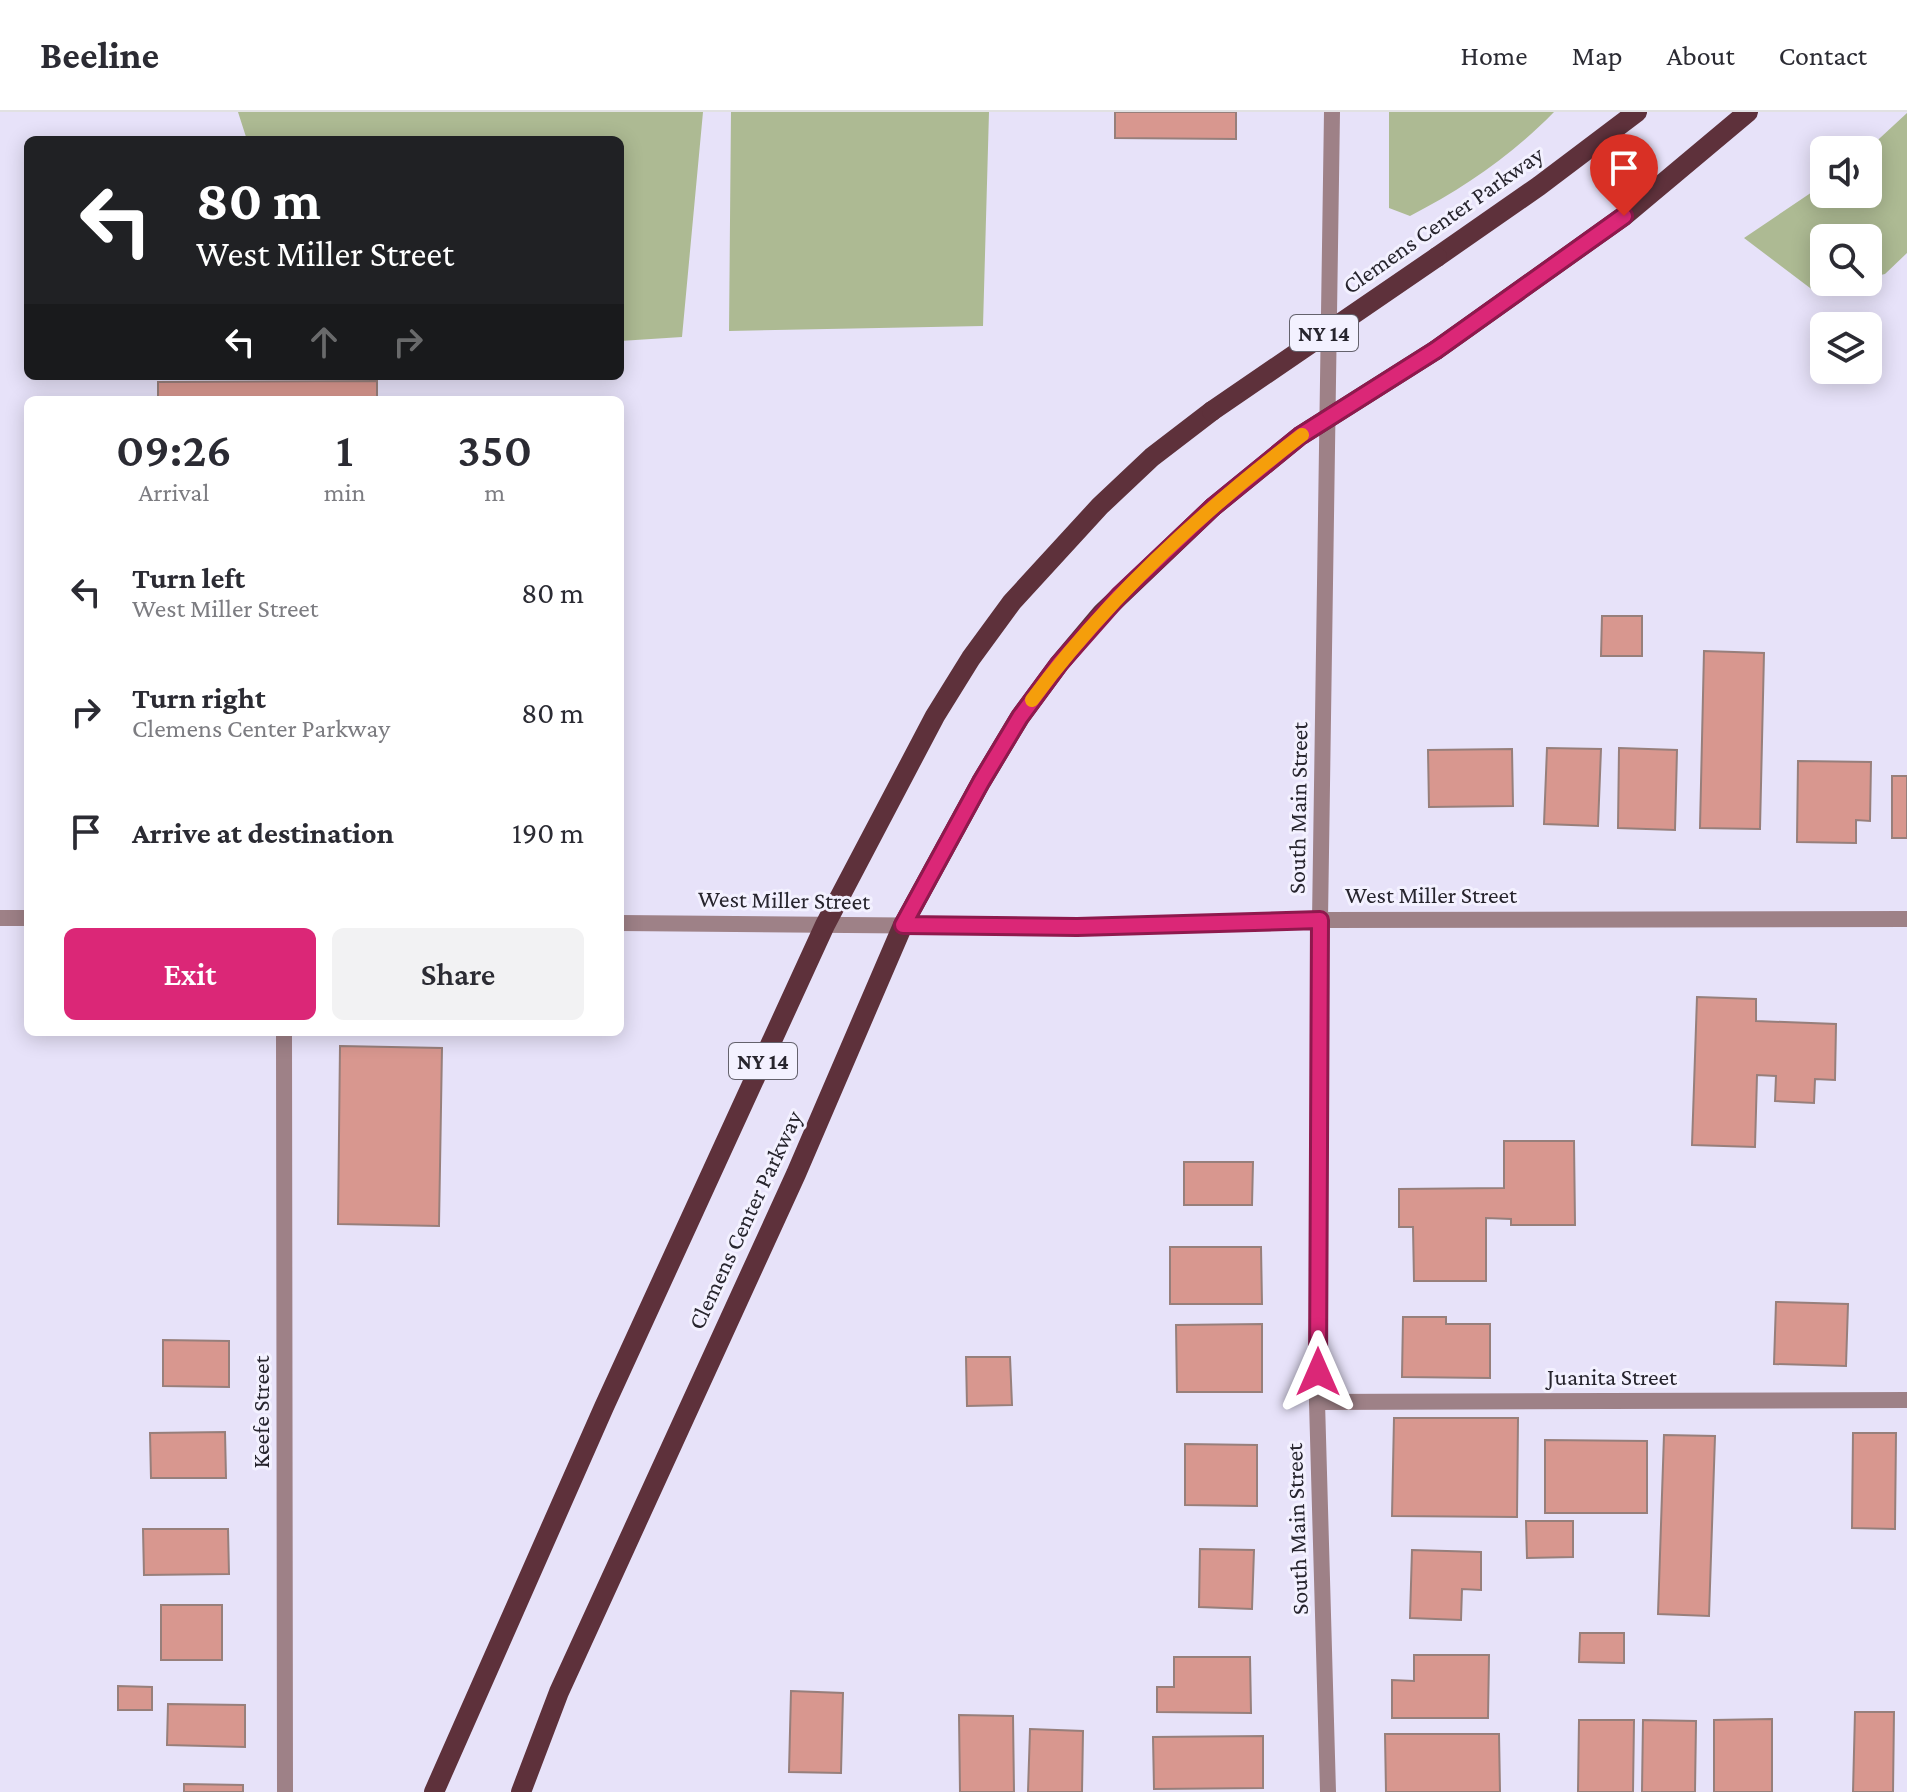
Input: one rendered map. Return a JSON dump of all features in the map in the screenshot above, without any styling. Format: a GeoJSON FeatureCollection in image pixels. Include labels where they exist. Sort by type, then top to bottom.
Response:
{"type":"FeatureCollection","features":[{"type":"Feature","properties":{"kind":"main road","name":"Clemens Center Parkway"},"geometry":{"type":"LineString","coordinates":[[434,1792],[604,1407],[825,925],[935,716],[971,658],[1012,602],[1100,506],[1152,457],[1212,411],[1539,186],[1637,112]]}},
{"type":"Feature","properties":{"kind":"main road","name":"Clemens Center Parkway"},"geometry":{"type":"LineString","coordinates":[[521,1792],[559,1692],[796,1174],[903,925],[1020,717],[1102,613],[1213,507],[1300,436],[1436,350],[1624,216],[1748,112]]}},
{"type":"Feature","properties":{"kind":"street","name":"South Main Street"},"geometry":{"type":"LineString","coordinates":[[1328,1792],[1317,1402],[1320,920],[1332,112]]}},
{"type":"Feature","properties":{"kind":"street"},"geometry":{"type":"LineString","coordinates":[[0,918],[24,918]]}},
{"type":"Feature","properties":{"kind":"street","name":"West Miller Street"},"geometry":{"type":"LineString","coordinates":[[624,923],[1077,927],[1320,920],[1907,919]]}},
{"type":"Feature","properties":{"kind":"street","name":"Keefe Street"},"geometry":{"type":"LineString","coordinates":[[284,1036],[285,1792]]}},
{"type":"Feature","properties":{"kind":"street","name":"Juanita Street"},"geometry":{"type":"LineString","coordinates":[[1317,1402],[1907,1400]]}},
{"type":"Feature","properties":{"kind":"green space"},"geometry":{"type":"Polygon","coordinates":[[[238,112],[703,112],[682,337],[624,341],[624,136],[246,136],[238,112]]]}},
{"type":"Feature","properties":{"kind":"green space"},"geometry":{"type":"Polygon","coordinates":[[[731,112],[989,112],[983,326],[729,331],[731,112]]]}},
{"type":"Feature","properties":{"kind":"green space"},"geometry":{"type":"Polygon","coordinates":[[[1389,112],[1554,112],[1486,170],[1410,216],[1389,208],[1389,112]]]}},
{"type":"Feature","properties":{"kind":"green space"},"geometry":{"type":"Polygon","coordinates":[[[1907,113],[1907,253],[1885,274],[1882,275],[1882,224],[1810,224],[1810,288],[1744,238],[1810,193],[1810,208],[1882,208],[1882,136],[1907,113]]]}},
{"type":"Feature","properties":{"kind":"building"},"geometry":{"type":"Polygon","coordinates":[[[1115,112],[1236,112],[1236,139],[1115,138],[1115,112]]]}},
{"type":"Feature","properties":{"kind":"building"},"geometry":{"type":"Polygon","coordinates":[[[377,381],[377,396],[158,396],[158,382],[377,381]]]}},
{"type":"Feature","properties":{"kind":"building"},"geometry":{"type":"Polygon","coordinates":[[[1602,616],[1642,616],[1642,656],[1601,656],[1602,616]]]}},
{"type":"Feature","properties":{"kind":"building"},"geometry":{"type":"Polygon","coordinates":[[[1704,651],[1764,653],[1760,829],[1700,828],[1704,651]]]}},
{"type":"Feature","properties":{"kind":"building"},"geometry":{"type":"Polygon","coordinates":[[[1547,748],[1601,749],[1598,826],[1544,824],[1547,748]]]}},
{"type":"Feature","properties":{"kind":"building"},"geometry":{"type":"Polygon","coordinates":[[[1619,748],[1677,750],[1675,830],[1618,828],[1619,748]]]}},
{"type":"Feature","properties":{"kind":"building"},"geometry":{"type":"Polygon","coordinates":[[[1512,749],[1513,806],[1429,807],[1428,750],[1512,749]]]}},
{"type":"Feature","properties":{"kind":"building"},"geometry":{"type":"Polygon","coordinates":[[[1798,761],[1871,762],[1870,821],[1856,820],[1856,843],[1797,842],[1798,761]]]}},
{"type":"Feature","properties":{"kind":"building"},"geometry":{"type":"Polygon","coordinates":[[[1892,776],[1907,776],[1907,838],[1892,838],[1892,776]]]}},
{"type":"Feature","properties":{"kind":"building"},"geometry":{"type":"Polygon","coordinates":[[[1697,997],[1756,999],[1756,1021],[1836,1024],[1835,1080],[1815,1079],[1814,1103],[1775,1101],[1776,1076],[1757,1075],[1755,1147],[1692,1145],[1697,997]]]}},
{"type":"Feature","properties":{"kind":"building"},"geometry":{"type":"Polygon","coordinates":[[[340,1046],[442,1048],[439,1226],[338,1224],[340,1046]]]}},
{"type":"Feature","properties":{"kind":"building"},"geometry":{"type":"Polygon","coordinates":[[[1504,1141],[1574,1141],[1575,1225],[1511,1225],[1511,1219],[1486,1218],[1486,1281],[1414,1281],[1413,1227],[1399,1227],[1399,1189],[1504,1188],[1504,1141]]]}},
{"type":"Feature","properties":{"kind":"building"},"geometry":{"type":"Polygon","coordinates":[[[1184,1162],[1253,1162],[1252,1205],[1184,1205],[1184,1162]]]}},
{"type":"Feature","properties":{"kind":"building"},"geometry":{"type":"Polygon","coordinates":[[[1170,1247],[1261,1247],[1262,1304],[1170,1304],[1170,1247]]]}},
{"type":"Feature","properties":{"kind":"building"},"geometry":{"type":"Polygon","coordinates":[[[1776,1302],[1848,1304],[1846,1366],[1774,1364],[1776,1302]]]}},
{"type":"Feature","properties":{"kind":"building"},"geometry":{"type":"Polygon","coordinates":[[[1403,1317],[1446,1317],[1446,1324],[1490,1324],[1490,1378],[1402,1377],[1403,1317]]]}},
{"type":"Feature","properties":{"kind":"building"},"geometry":{"type":"Polygon","coordinates":[[[1262,1324],[1262,1392],[1177,1392],[1176,1325],[1262,1324]]]}},
{"type":"Feature","properties":{"kind":"building"},"geometry":{"type":"Polygon","coordinates":[[[163,1340],[229,1341],[229,1387],[163,1386],[163,1340]]]}},
{"type":"Feature","properties":{"kind":"building"},"geometry":{"type":"Polygon","coordinates":[[[966,1357],[1010,1357],[1012,1405],[967,1406],[966,1357]]]}},
{"type":"Feature","properties":{"kind":"building"},"geometry":{"type":"Polygon","coordinates":[[[1394,1418],[1518,1418],[1517,1517],[1392,1516],[1394,1418]]]}},
{"type":"Feature","properties":{"kind":"building"},"geometry":{"type":"Polygon","coordinates":[[[225,1432],[226,1478],[151,1478],[150,1433],[225,1432]]]}},
{"type":"Feature","properties":{"kind":"building"},"geometry":{"type":"Polygon","coordinates":[[[1853,1433],[1896,1433],[1895,1529],[1852,1528],[1853,1433]]]}},
{"type":"Feature","properties":{"kind":"building"},"geometry":{"type":"Polygon","coordinates":[[[1664,1435],[1715,1436],[1709,1616],[1658,1614],[1664,1435]]]}},
{"type":"Feature","properties":{"kind":"building"},"geometry":{"type":"Polygon","coordinates":[[[1545,1440],[1647,1441],[1647,1513],[1545,1513],[1545,1440]]]}},
{"type":"Feature","properties":{"kind":"building"},"geometry":{"type":"Polygon","coordinates":[[[1185,1444],[1257,1445],[1257,1506],[1185,1505],[1185,1444]]]}},
{"type":"Feature","properties":{"kind":"building"},"geometry":{"type":"Polygon","coordinates":[[[1526,1521],[1573,1521],[1573,1557],[1527,1558],[1526,1521]]]}},
{"type":"Feature","properties":{"kind":"building"},"geometry":{"type":"Polygon","coordinates":[[[143,1529],[228,1529],[229,1574],[144,1575],[143,1529]]]}},
{"type":"Feature","properties":{"kind":"building"},"geometry":{"type":"Polygon","coordinates":[[[1200,1549],[1254,1550],[1252,1609],[1199,1607],[1200,1549]]]}},
{"type":"Feature","properties":{"kind":"building"},"geometry":{"type":"Polygon","coordinates":[[[1412,1550],[1481,1552],[1481,1590],[1462,1589],[1461,1620],[1410,1618],[1412,1550]]]}},
{"type":"Feature","properties":{"kind":"building"},"geometry":{"type":"Polygon","coordinates":[[[161,1605],[222,1605],[222,1660],[161,1660],[161,1605]]]}},
{"type":"Feature","properties":{"kind":"building"},"geometry":{"type":"Polygon","coordinates":[[[1580,1633],[1624,1633],[1624,1663],[1579,1662],[1580,1633]]]}},
{"type":"Feature","properties":{"kind":"building"},"geometry":{"type":"Polygon","coordinates":[[[1414,1655],[1489,1655],[1488,1718],[1392,1718],[1392,1680],[1414,1681],[1414,1655]]]}},
{"type":"Feature","properties":{"kind":"building"},"geometry":{"type":"Polygon","coordinates":[[[1174,1657],[1250,1657],[1251,1713],[1157,1712],[1157,1687],[1174,1687],[1174,1657]]]}},
{"type":"Feature","properties":{"kind":"building"},"geometry":{"type":"Polygon","coordinates":[[[118,1686],[152,1687],[152,1710],[118,1710],[118,1686]]]}},
{"type":"Feature","properties":{"kind":"building"},"geometry":{"type":"Polygon","coordinates":[[[791,1691],[843,1693],[841,1773],[789,1772],[791,1691]]]}},
{"type":"Feature","properties":{"kind":"building"},"geometry":{"type":"Polygon","coordinates":[[[168,1704],[245,1705],[245,1747],[167,1745],[168,1704]]]}},
{"type":"Feature","properties":{"kind":"building"},"geometry":{"type":"Polygon","coordinates":[[[1855,1712],[1894,1712],[1893,1792],[1853,1792],[1855,1712]]]}},
{"type":"Feature","properties":{"kind":"building"},"geometry":{"type":"Polygon","coordinates":[[[959,1715],[1013,1716],[1014,1792],[960,1792],[959,1715]]]}},
{"type":"Feature","properties":{"kind":"building"},"geometry":{"type":"Polygon","coordinates":[[[1772,1719],[1772,1792],[1714,1792],[1714,1720],[1772,1719]]]}},
{"type":"Feature","properties":{"kind":"building"},"geometry":{"type":"Polygon","coordinates":[[[1579,1720],[1634,1720],[1633,1792],[1578,1792],[1579,1720]]]}},
{"type":"Feature","properties":{"kind":"building"},"geometry":{"type":"Polygon","coordinates":[[[1643,1720],[1696,1721],[1695,1792],[1642,1792],[1643,1720]]]}},
{"type":"Feature","properties":{"kind":"building"},"geometry":{"type":"Polygon","coordinates":[[[1030,1729],[1083,1731],[1082,1792],[1028,1792],[1030,1729]]]}},
{"type":"Feature","properties":{"kind":"building"},"geometry":{"type":"Polygon","coordinates":[[[1385,1734],[1499,1734],[1500,1792],[1386,1792],[1385,1734]]]}},
{"type":"Feature","properties":{"kind":"building"},"geometry":{"type":"Polygon","coordinates":[[[1263,1736],[1263,1788],[1154,1789],[1153,1737],[1263,1736]]]}},
{"type":"Feature","properties":{"kind":"building"},"geometry":{"type":"Polygon","coordinates":[[[184,1784],[243,1785],[243,1792],[184,1792],[184,1784]]]}},
{"type":"Feature","properties":{"kind":"slow traffic"},"geometry":{"type":"LineString","coordinates":[[1032,700],[1119,596],[1213,507],[1302,435]]}},
{"type":"Feature","properties":{"kind":"route"},"geometry":{"type":"LineString","coordinates":[[1318,1372],[1320,920],[1077,927],[903,925],[1020,717],[1059,664],[1119,596],[1213,507],[1300,436],[1436,350],[1624,216]]}}]}
